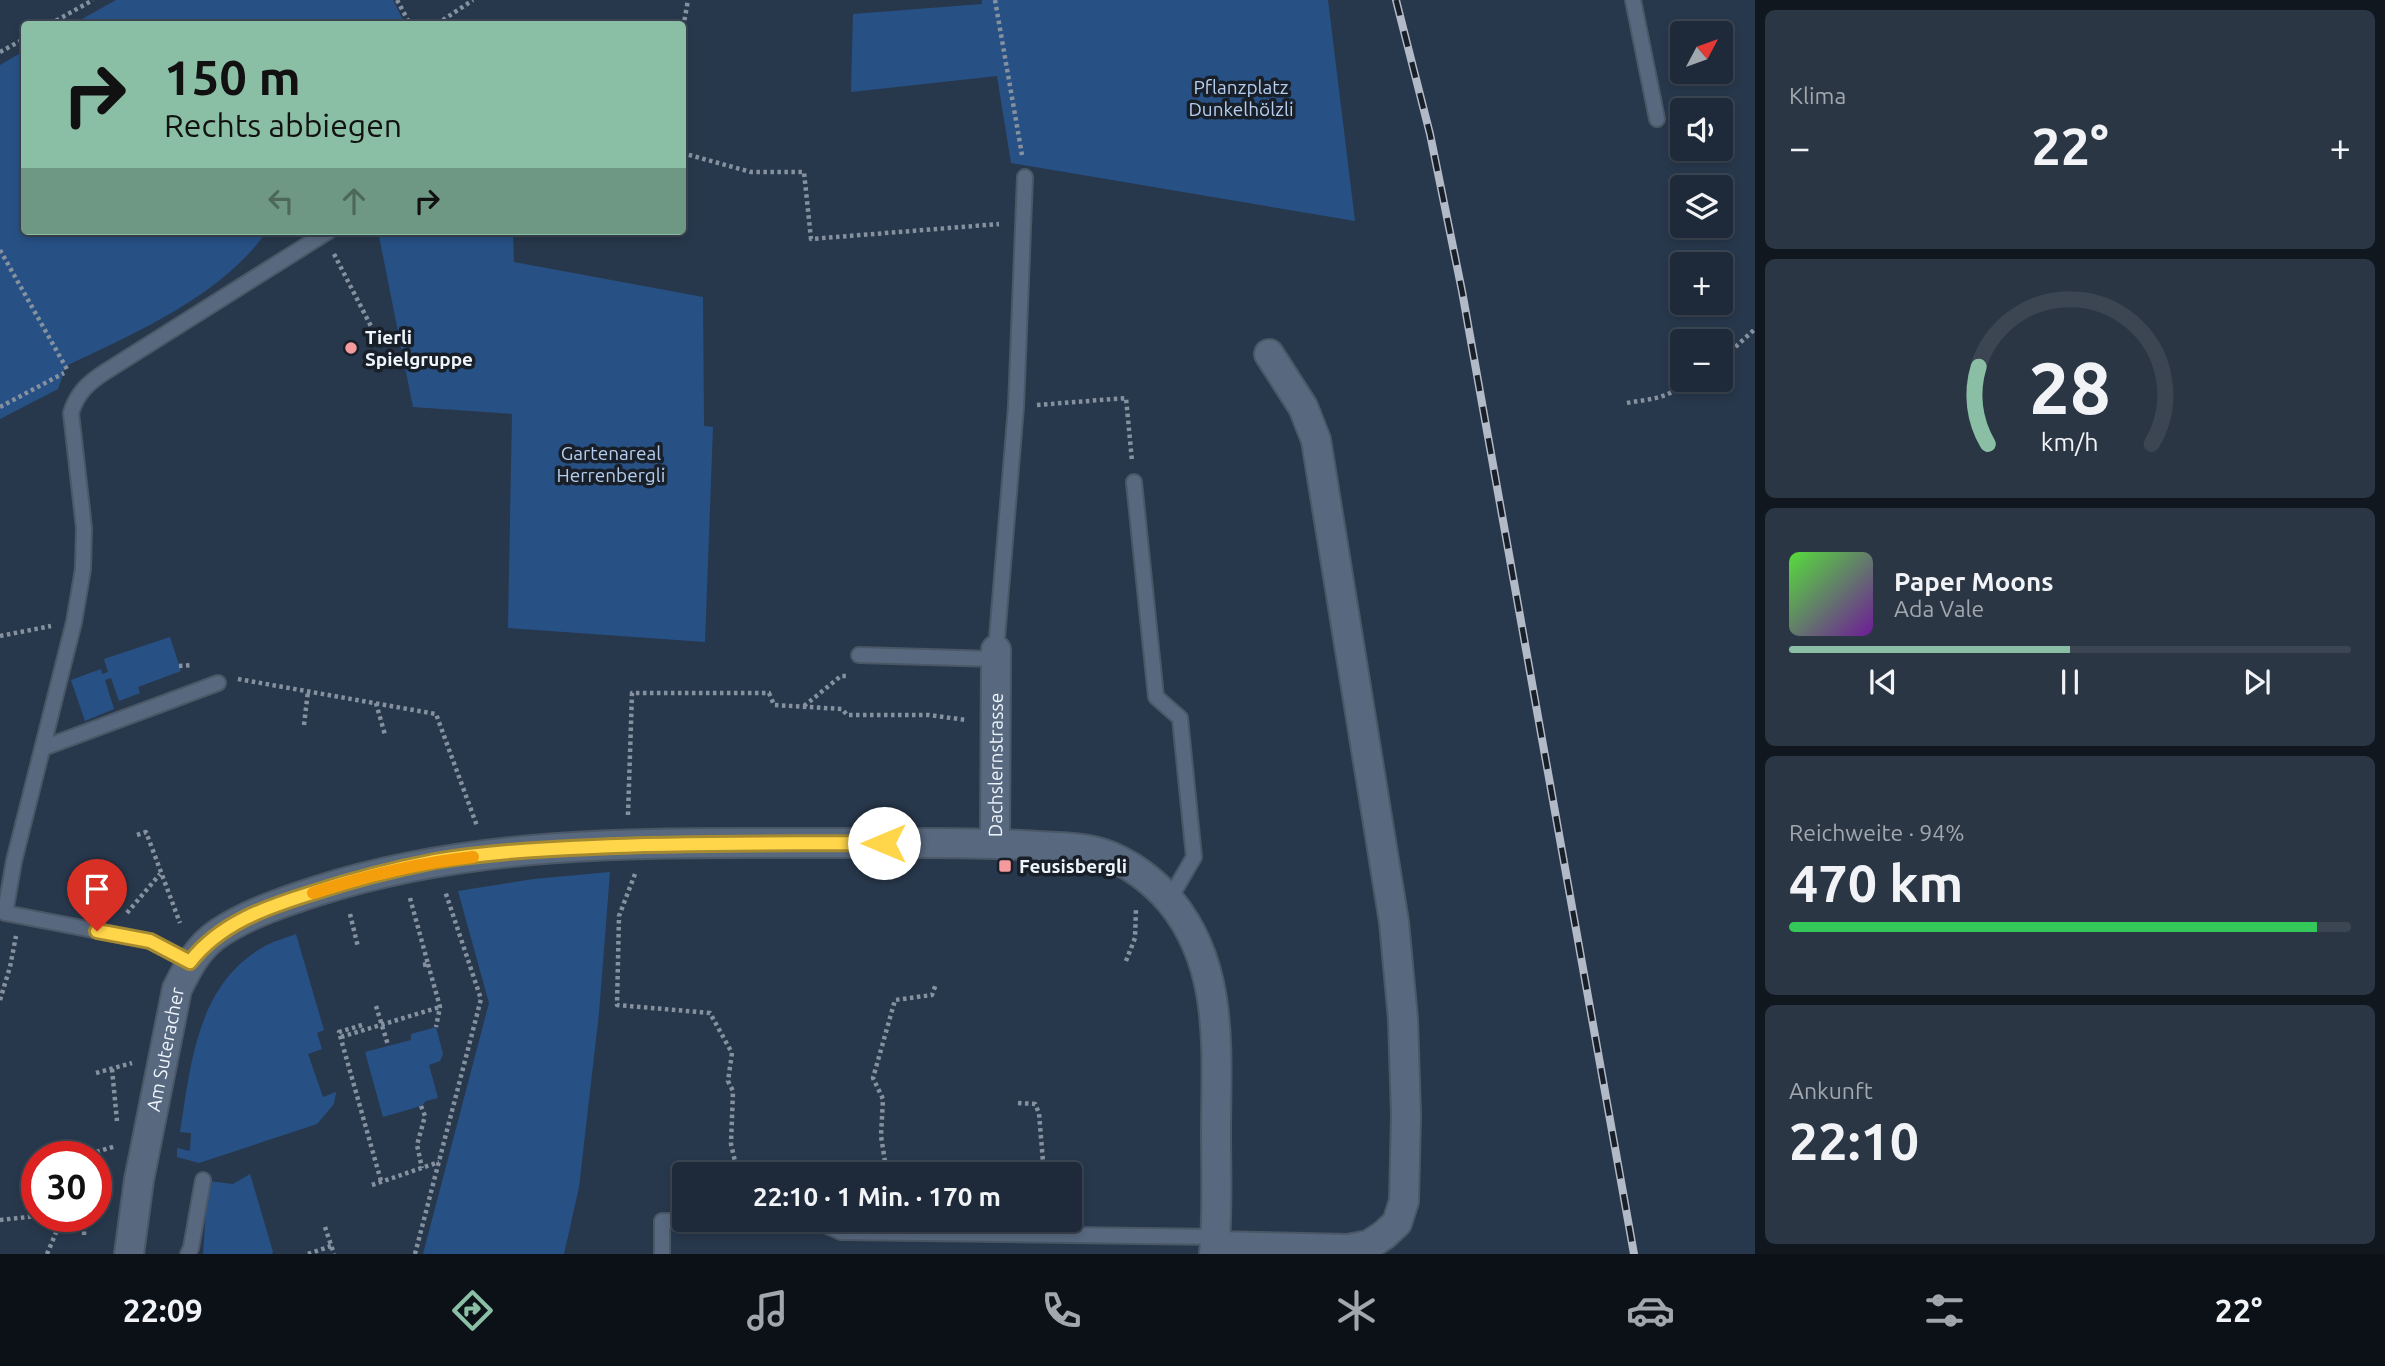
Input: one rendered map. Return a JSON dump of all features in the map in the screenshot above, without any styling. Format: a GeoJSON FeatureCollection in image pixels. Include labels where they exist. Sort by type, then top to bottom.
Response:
{"type":"FeatureCollection","features":[{"type":"Feature","properties":{"kind":"street"},"geometry":{"type":"LineString","coordinates":[[1215,1246],[1348,1249],[1369,1245],[1397,1223],[1404,1201],[1406,1115],[1403,1019],[1394,922],[1316,440],[1303,408],[1269,354]]}},
{"type":"Feature","properties":{"kind":"street","name":"Dachslernstrasse"},"geometry":{"type":"LineString","coordinates":[[995,654],[995,842],[1101,853],[1125,864],[1144,876],[1169,900],[1195,936],[1213,996],[1216,1039],[1215,1246]]}},
{"type":"Feature","properties":{"kind":"street","name":"Am Suteracher"},"geometry":{"type":"LineString","coordinates":[[129,1254],[139,1180],[177,989],[190,962],[204,944],[221,931],[276,905],[345,882],[436,861],[541,849],[634,845],[995,842]]}},
{"type":"Feature","properties":{"kind":"lane"},"geometry":{"type":"LineString","coordinates":[[1633,0],[1657,120]]}},
{"type":"Feature","properties":{"kind":"lane","name":"Dachslernstrasse"},"geometry":{"type":"LineString","coordinates":[[995,654],[1016,407],[1025,177]]}},
{"type":"Feature","properties":{"kind":"lane"},"geometry":{"type":"LineString","coordinates":[[190,962],[150,941],[8,913],[14,860],[74,622],[83,569],[84,528],[71,413],[76,397],[105,372],[323,235]]}},
{"type":"Feature","properties":{"kind":"lane"},"geometry":{"type":"LineString","coordinates":[[1134,482],[1156,697],[1180,718],[1194,857],[1169,900]]}},
{"type":"Feature","properties":{"kind":"lane"},"geometry":{"type":"LineString","coordinates":[[864,655],[995,654]]}},
{"type":"Feature","properties":{"kind":"lane"},"geometry":{"type":"LineString","coordinates":[[43,748],[218,683]]}},
{"type":"Feature","properties":{"kind":"lane"},"geometry":{"type":"LineString","coordinates":[[188,1254],[202,1180]]}},
{"type":"Feature","properties":{"kind":"lane"},"geometry":{"type":"LineString","coordinates":[[662,1254],[662,1221],[816,1221],[841,1232],[1215,1246]]}},
{"type":"Feature","properties":{"kind":"path"},"geometry":{"type":"LineString","coordinates":[[55,21],[93,0]]}},
{"type":"Feature","properties":{"kind":"path"},"geometry":{"type":"LineString","coordinates":[[397,0],[408,21]]}},
{"type":"Feature","properties":{"kind":"path"},"geometry":{"type":"LineString","coordinates":[[442,21],[473,0]]}},
{"type":"Feature","properties":{"kind":"path"},"geometry":{"type":"LineString","coordinates":[[684,21],[688,0]]}},
{"type":"Feature","properties":{"kind":"path"},"geometry":{"type":"LineString","coordinates":[[995,0],[1025,177]]}},
{"type":"Feature","properties":{"kind":"path"},"geometry":{"type":"LineString","coordinates":[[0,52],[21,41]]}},
{"type":"Feature","properties":{"kind":"path"},"geometry":{"type":"LineString","coordinates":[[686,154],[751,172],[804,172],[811,239],[1023,222]]}},
{"type":"Feature","properties":{"kind":"path"},"geometry":{"type":"LineString","coordinates":[[327,235],[376,336]]}},
{"type":"Feature","properties":{"kind":"path"},"geometry":{"type":"LineString","coordinates":[[0,250],[68,371],[83,389]]}},
{"type":"Feature","properties":{"kind":"path"},"geometry":{"type":"LineString","coordinates":[[1733,349],[1755,328]]}},
{"type":"Feature","properties":{"kind":"path"},"geometry":{"type":"LineString","coordinates":[[0,407],[68,371]]}},
{"type":"Feature","properties":{"kind":"path"},"geometry":{"type":"LineString","coordinates":[[1627,403],[1665,396],[1672,392]]}},
{"type":"Feature","properties":{"kind":"path"},"geometry":{"type":"LineString","coordinates":[[1042,404],[1126,398],[1134,482]]}},
{"type":"Feature","properties":{"kind":"path"},"geometry":{"type":"LineString","coordinates":[[0,636],[74,622]]}},
{"type":"Feature","properties":{"kind":"path"},"geometry":{"type":"LineString","coordinates":[[803,707],[841,676],[855,676],[866,671],[864,655]]}},
{"type":"Feature","properties":{"kind":"path"},"geometry":{"type":"LineString","coordinates":[[218,683],[230,678],[436,714],[479,830]]}},
{"type":"Feature","properties":{"kind":"path"},"geometry":{"type":"LineString","coordinates":[[304,725],[308,691]]}},
{"type":"Feature","properties":{"kind":"path"},"geometry":{"type":"LineString","coordinates":[[628,815],[632,693],[769,693],[774,705],[842,709],[847,715],[935,715]]}},
{"type":"Feature","properties":{"kind":"path"},"geometry":{"type":"LineString","coordinates":[[376,703],[385,735]]}},
{"type":"Feature","properties":{"kind":"path"},"geometry":{"type":"LineString","coordinates":[[137,835],[146,832],[180,923]]}},
{"type":"Feature","properties":{"kind":"path"},"geometry":{"type":"LineString","coordinates":[[635,868],[635,877],[619,916],[617,1006],[710,1013],[732,1053],[727,1081],[733,1090],[731,1144],[735,1162]]}},
{"type":"Feature","properties":{"kind":"path"},"geometry":{"type":"LineString","coordinates":[[124,917],[160,874]]}},
{"type":"Feature","properties":{"kind":"path"},"geometry":{"type":"LineString","coordinates":[[415,1254],[481,999],[443,883]]}},
{"type":"Feature","properties":{"kind":"path"},"geometry":{"type":"LineString","coordinates":[[408,890],[425,964],[440,1007],[436,1027]]}},
{"type":"Feature","properties":{"kind":"path"},"geometry":{"type":"LineString","coordinates":[[349,906],[359,947]]}},
{"type":"Feature","properties":{"kind":"path"},"geometry":{"type":"LineString","coordinates":[[0,1000],[10,967],[8,913]]}},
{"type":"Feature","properties":{"kind":"path"},"geometry":{"type":"LineString","coordinates":[[1126,961],[1135,938],[1135,916]]}},
{"type":"Feature","properties":{"kind":"path"},"geometry":{"type":"LineString","coordinates":[[885,1162],[881,1136],[883,1099],[873,1077],[887,1026],[895,1000],[932,995],[936,984]]}},
{"type":"Feature","properties":{"kind":"path"},"geometry":{"type":"LineString","coordinates":[[376,1006],[388,1045]]}},
{"type":"Feature","properties":{"kind":"path"},"geometry":{"type":"LineString","coordinates":[[341,1037],[440,1007]]}},
{"type":"Feature","properties":{"kind":"path"},"geometry":{"type":"LineString","coordinates":[[362,1025],[339,1032],[381,1181]]}},
{"type":"Feature","properties":{"kind":"path"},"geometry":{"type":"LineString","coordinates":[[96,1073],[137,1061]]}},
{"type":"Feature","properties":{"kind":"path"},"geometry":{"type":"LineString","coordinates":[[112,1069],[118,1128]]}},
{"type":"Feature","properties":{"kind":"path"},"geometry":{"type":"LineString","coordinates":[[1018,1103],[1035,1104],[1040,1113],[1043,1162]]}},
{"type":"Feature","properties":{"kind":"path"},"geometry":{"type":"LineString","coordinates":[[421,1106],[425,1116],[417,1145],[422,1168]]}},
{"type":"Feature","properties":{"kind":"path"},"geometry":{"type":"LineString","coordinates":[[112,1147],[123,1144]]}},
{"type":"Feature","properties":{"kind":"path"},"geometry":{"type":"LineString","coordinates":[[372,1185],[439,1162]]}},
{"type":"Feature","properties":{"kind":"path"},"geometry":{"type":"LineString","coordinates":[[0,1220],[21,1218]]}},
{"type":"Feature","properties":{"kind":"path"},"geometry":{"type":"LineString","coordinates":[[325,1227],[334,1254]]}},
{"type":"Feature","properties":{"kind":"path"},"geometry":{"type":"LineString","coordinates":[[47,1254],[57,1232]]}},
{"type":"Feature","properties":{"kind":"path"},"geometry":{"type":"LineString","coordinates":[[308,1254],[331,1246]]}},
{"type":"Feature","properties":{"kind":"green space"},"geometry":{"type":"Polygon","coordinates":[[[116,0],[393,0],[404,21],[78,21],[116,0]]]}},
{"type":"Feature","properties":{"kind":"green space","name":"Pflanzplatz Dunkelhölzli"},"geometry":{"type":"Polygon","coordinates":[[[982,0],[1328,0],[1355,221],[1011,163],[997,76],[851,92],[853,14],[982,4],[982,0]]]}},
{"type":"Feature","properties":{"kind":"green space"},"geometry":{"type":"Polygon","coordinates":[[[21,53],[21,235],[264,235],[248,254],[202,294],[148,326],[66,366],[58,389],[0,419],[0,65],[21,53]]]}},
{"type":"Feature","properties":{"kind":"green space","name":"Gartenareal Herrenbergli"},"geometry":{"type":"Polygon","coordinates":[[[379,235],[513,235],[514,262],[703,297],[704,426],[713,427],[705,642],[508,628],[512,414],[413,407],[379,235]]]}},
{"type":"Feature","properties":{"kind":"green space"},"geometry":{"type":"Polygon","coordinates":[[[170,637],[181,671],[138,687],[140,693],[119,701],[111,678],[105,680],[114,709],[85,721],[71,680],[101,669],[102,674],[108,672],[104,659],[170,637]]]}},
{"type":"Feature","properties":{"kind":"green space"},"geometry":{"type":"Polygon","coordinates":[[[610,872],[599,1013],[579,1187],[564,1254],[423,1254],[489,1003],[458,891],[534,879],[610,872]]]}},
{"type":"Feature","properties":{"kind":"green space"},"geometry":{"type":"Polygon","coordinates":[[[296,934],[324,1030],[317,1033],[322,1049],[308,1054],[323,1097],[336,1092],[334,1104],[317,1124],[199,1163],[177,1157],[177,1148],[190,1151],[191,1133],[180,1132],[194,1053],[211,1003],[225,981],[242,962],[265,946],[296,934]]]}},
{"type":"Feature","properties":{"kind":"green space"},"geometry":{"type":"Polygon","coordinates":[[[436,1027],[443,1054],[440,1061],[429,1065],[438,1098],[383,1117],[365,1052],[411,1040],[411,1034],[436,1027]]]}},
{"type":"Feature","properties":{"kind":"green space"},"geometry":{"type":"Polygon","coordinates":[[[250,1174],[273,1252],[203,1254],[208,1181],[233,1184],[250,1174]]]}},
{"type":"Feature","properties":{"kind":"railway"},"geometry":{"type":"LineString","coordinates":[[1396,0],[1430,134],[1462,291],[1634,1254]]}},
{"type":"Feature","properties":{"kind":"slow traffic"},"geometry":{"type":"LineString","coordinates":[[313,893],[345,882],[436,861],[473,857]]}},
{"type":"Feature","properties":{"kind":"place","name":"Tierli Spielgruppe"},"geometry":{"type":"Point","coordinates":[351,348]}},
{"type":"Feature","properties":{"kind":"place","name":"Feusisbergli"},"geometry":{"type":"Point","coordinates":[1005,866]}},
{"type":"Feature","properties":{"kind":"route"},"geometry":{"type":"LineString","coordinates":[[97,931],[150,941],[190,962],[204,944],[221,931],[276,905],[345,882],[436,861],[541,849],[634,845],[884,843]]}}]}
